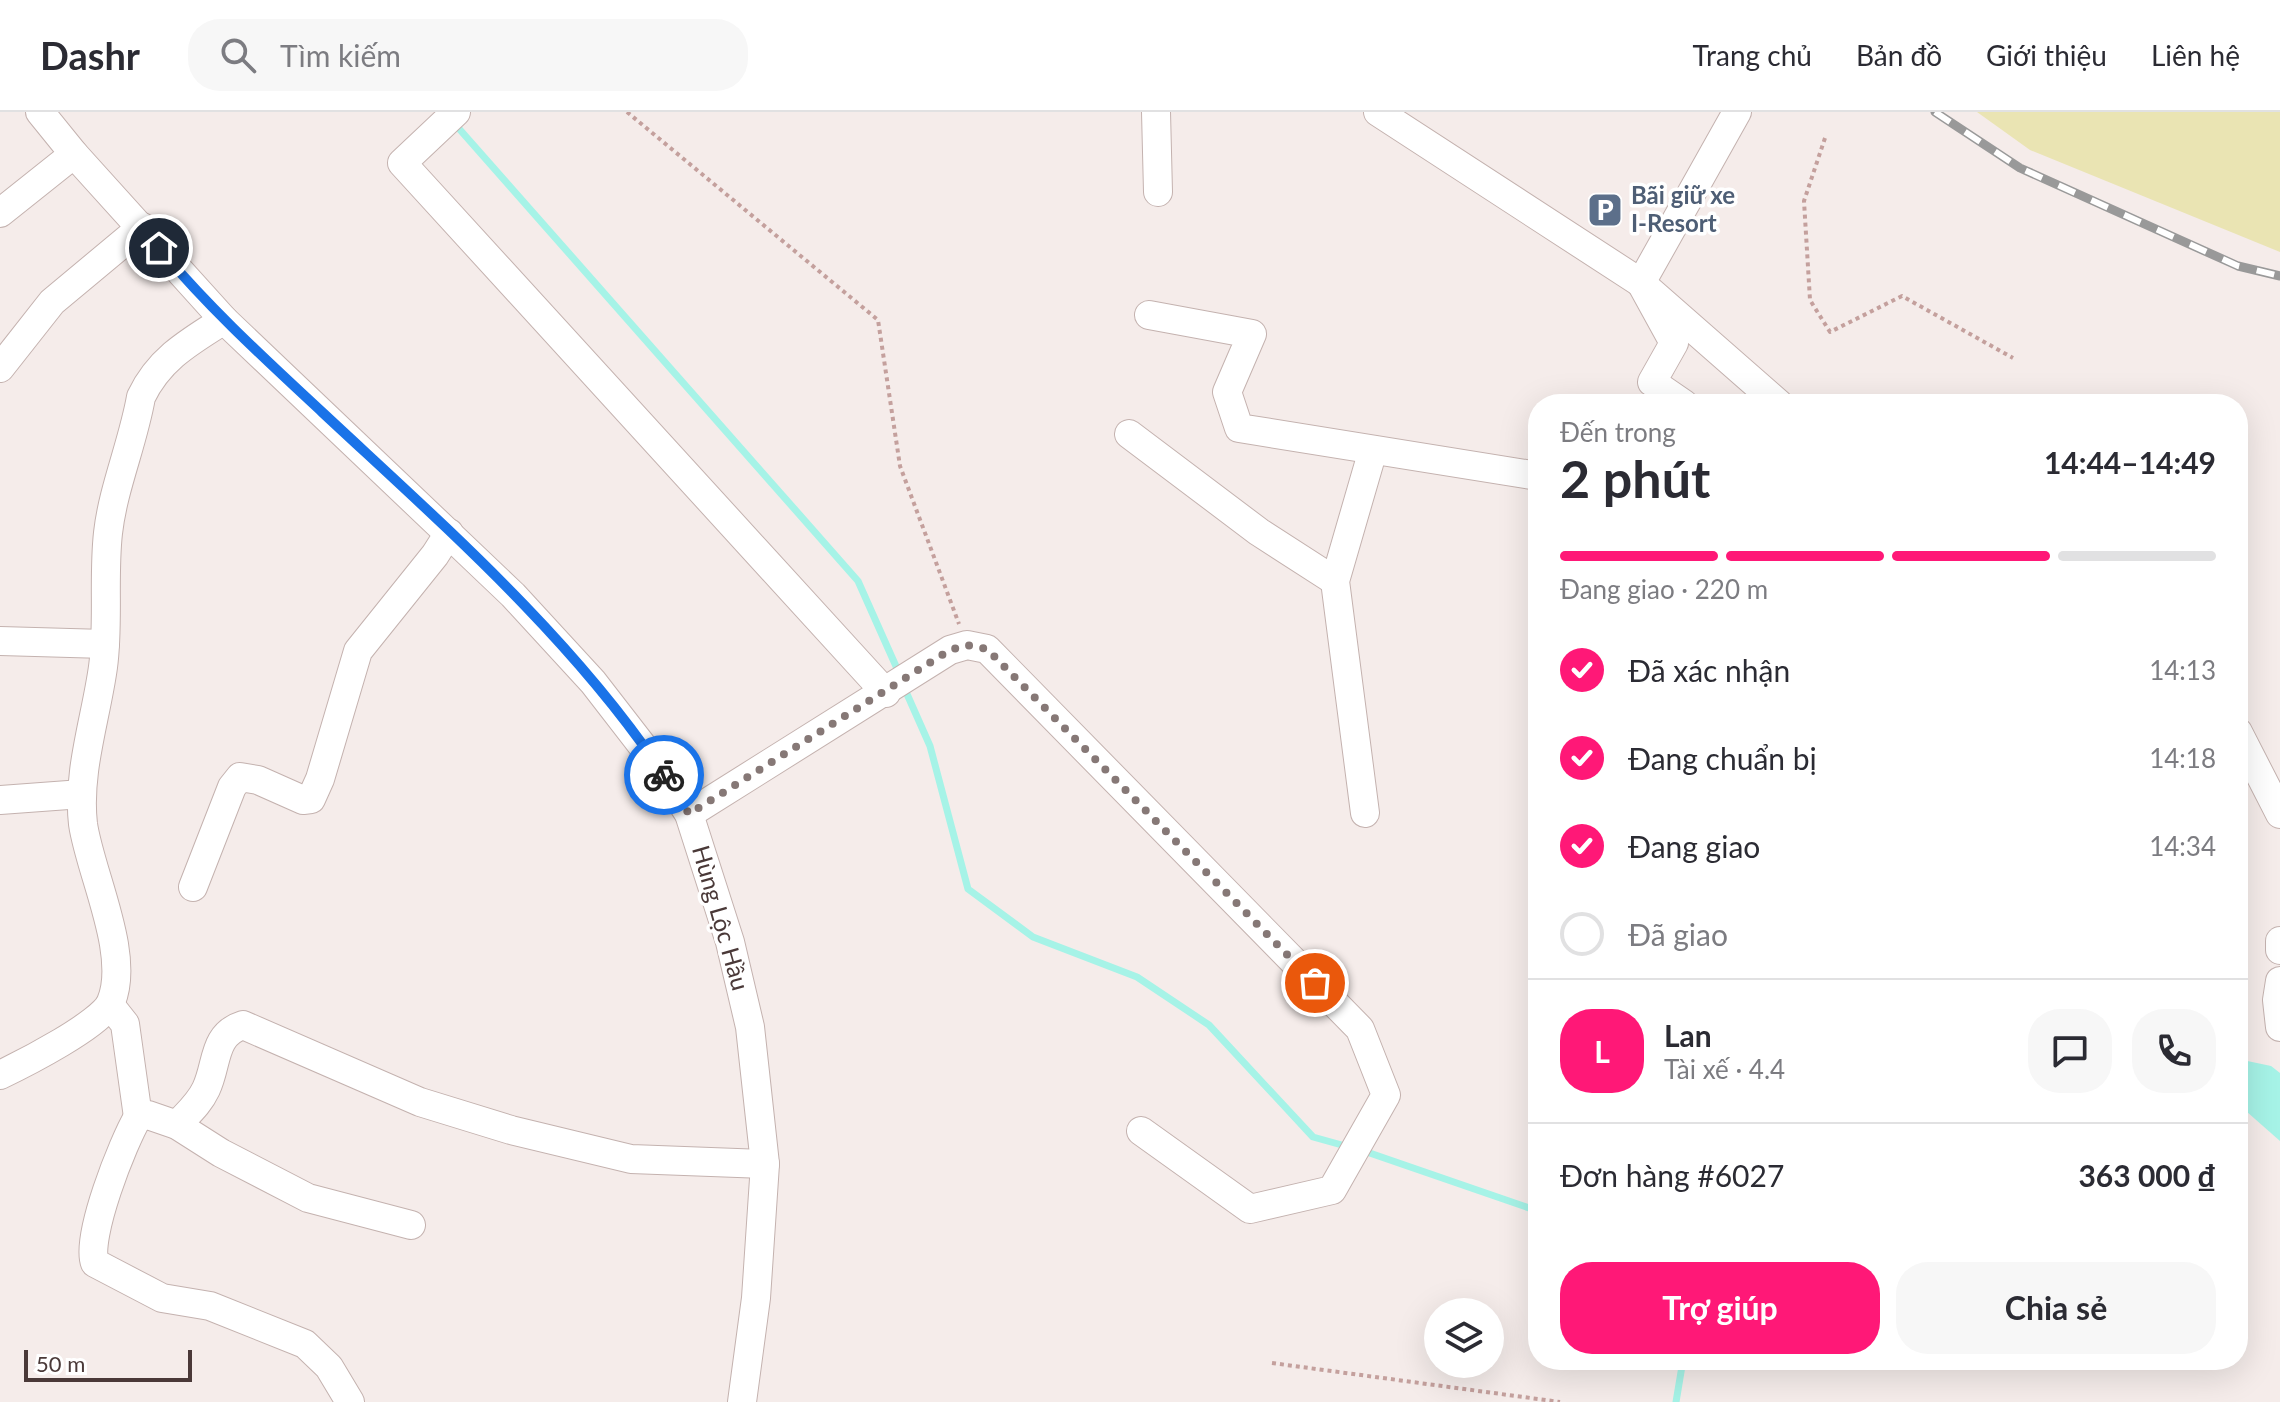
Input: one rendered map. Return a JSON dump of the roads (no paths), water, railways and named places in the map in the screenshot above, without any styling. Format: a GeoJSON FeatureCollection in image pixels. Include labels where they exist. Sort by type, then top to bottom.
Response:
{"type":"FeatureCollection","features":[{"type":"Feature","properties":{"kind":"street","name":"Hùng Lộc Hầu"},"geometry":{"type":"LineString","coordinates":[[40,112],[224,320],[513,595],[593,682],[658,766],[689,814],[730,942],[750,1027],[765,1164],[756,1298],[742,1402]]}},
{"type":"Feature","properties":{"kind":"street"},"geometry":{"type":"LineString","coordinates":[[456,112],[402,163],[886,693]]}},
{"type":"Feature","properties":{"kind":"street"},"geometry":{"type":"LineString","coordinates":[[1156,112],[1158,192]]}},
{"type":"Feature","properties":{"kind":"street"},"geometry":{"type":"LineString","coordinates":[[1378,112],[1641,283],[1768,394]]}},
{"type":"Feature","properties":{"kind":"street"},"geometry":{"type":"LineString","coordinates":[[1641,283],[1737,112]]}},
{"type":"Feature","properties":{"kind":"street"},"geometry":{"type":"LineString","coordinates":[[0,213],[74,154]]}},
{"type":"Feature","properties":{"kind":"street"},"geometry":{"type":"LineString","coordinates":[[0,368],[52,302],[142,227]]}},
{"type":"Feature","properties":{"kind":"street"},"geometry":{"type":"LineString","coordinates":[[1641,283],[1674,343],[1652,382],[1669,394]]}},
{"type":"Feature","properties":{"kind":"street"},"geometry":{"type":"LineString","coordinates":[[1149,315],[1252,334],[1227,392],[1239,428],[1528,474]]}},
{"type":"Feature","properties":{"kind":"street"},"geometry":{"type":"LineString","coordinates":[[0,1075],[33,1059],[84,1027],[110,1005],[116,984],[111,928],[90,859],[82,794],[105,644],[108,532],[141,397],[161,364],[224,320]]}},
{"type":"Feature","properties":{"kind":"street"},"geometry":{"type":"LineString","coordinates":[[1129,434],[1259,532],[1335,581]]}},
{"type":"Feature","properties":{"kind":"street"},"geometry":{"type":"LineString","coordinates":[[1365,813],[1335,581],[1373,450]]}},
{"type":"Feature","properties":{"kind":"street"},"geometry":{"type":"LineString","coordinates":[[193,887],[236,779],[258,780],[303,800],[311,799],[320,779],[358,651],[449,533]]}},
{"type":"Feature","properties":{"kind":"street"},"geometry":{"type":"LineString","coordinates":[[0,641],[105,644]]}},
{"type":"Feature","properties":{"kind":"street"},"geometry":{"type":"LineString","coordinates":[[689,814],[958,648],[987,649],[1360,1029],[1386,1095],[1332,1190],[1250,1209],[1141,1131]]}},
{"type":"Feature","properties":{"kind":"street"},"geometry":{"type":"LineString","coordinates":[[2248,752],[2280,814]]}},
{"type":"Feature","properties":{"kind":"street"},"geometry":{"type":"LineString","coordinates":[[0,800],[82,794]]}},
{"type":"Feature","properties":{"kind":"street"},"geometry":{"type":"LineString","coordinates":[[2280,941],[2280,950]]}},
{"type":"Feature","properties":{"kind":"street"},"geometry":{"type":"LineString","coordinates":[[2280,981],[2277,1000],[2280,1027]]}},
{"type":"Feature","properties":{"kind":"street"},"geometry":{"type":"LineString","coordinates":[[110,1005],[125,1024],[138,1117],[126,1138],[92,1241],[95,1263],[162,1298],[210,1306],[305,1344],[329,1367],[350,1402]]}},
{"type":"Feature","properties":{"kind":"street"},"geometry":{"type":"LineString","coordinates":[[177,1125],[198,1104],[208,1085],[219,1043],[231,1029],[243,1025],[392,1091],[511,1130],[631,1159],[765,1164]]}},
{"type":"Feature","properties":{"kind":"street"},"geometry":{"type":"LineString","coordinates":[[138,1117],[148,1115],[177,1125],[221,1153],[308,1198],[411,1225]]}},
{"type":"Feature","properties":{"kind":"water"},"geometry":{"type":"Polygon","coordinates":[[[2248,1061],[2271,1066],[2280,1073],[2280,1141],[2248,1113],[2248,1061]]]}},
{"type":"Feature","properties":{"kind":"waterway"},"geometry":{"type":"LineString","coordinates":[[454,123],[858,581],[899,673]]}},
{"type":"Feature","properties":{"kind":"waterway"},"geometry":{"type":"LineString","coordinates":[[903,685],[930,746],[968,889],[1033,937],[1137,977],[1209,1025],[1313,1137],[1349,1147]]}},
{"type":"Feature","properties":{"kind":"waterway"},"geometry":{"type":"LineString","coordinates":[[1361,1150],[1528,1208]]}},
{"type":"Feature","properties":{"kind":"waterway"},"geometry":{"type":"LineString","coordinates":[[1676,1402],[1681,1370]]}},
{"type":"Feature","properties":{"kind":"railway"},"geometry":{"type":"LineString","coordinates":[[1935,112],[2020,168],[2238,266],[2280,276]]}},
{"type":"Feature","properties":{"kind":"place","name":"Bãi giữ xe I-Resort"},"geometry":{"type":"Point","coordinates":[1605,210]}}]}
